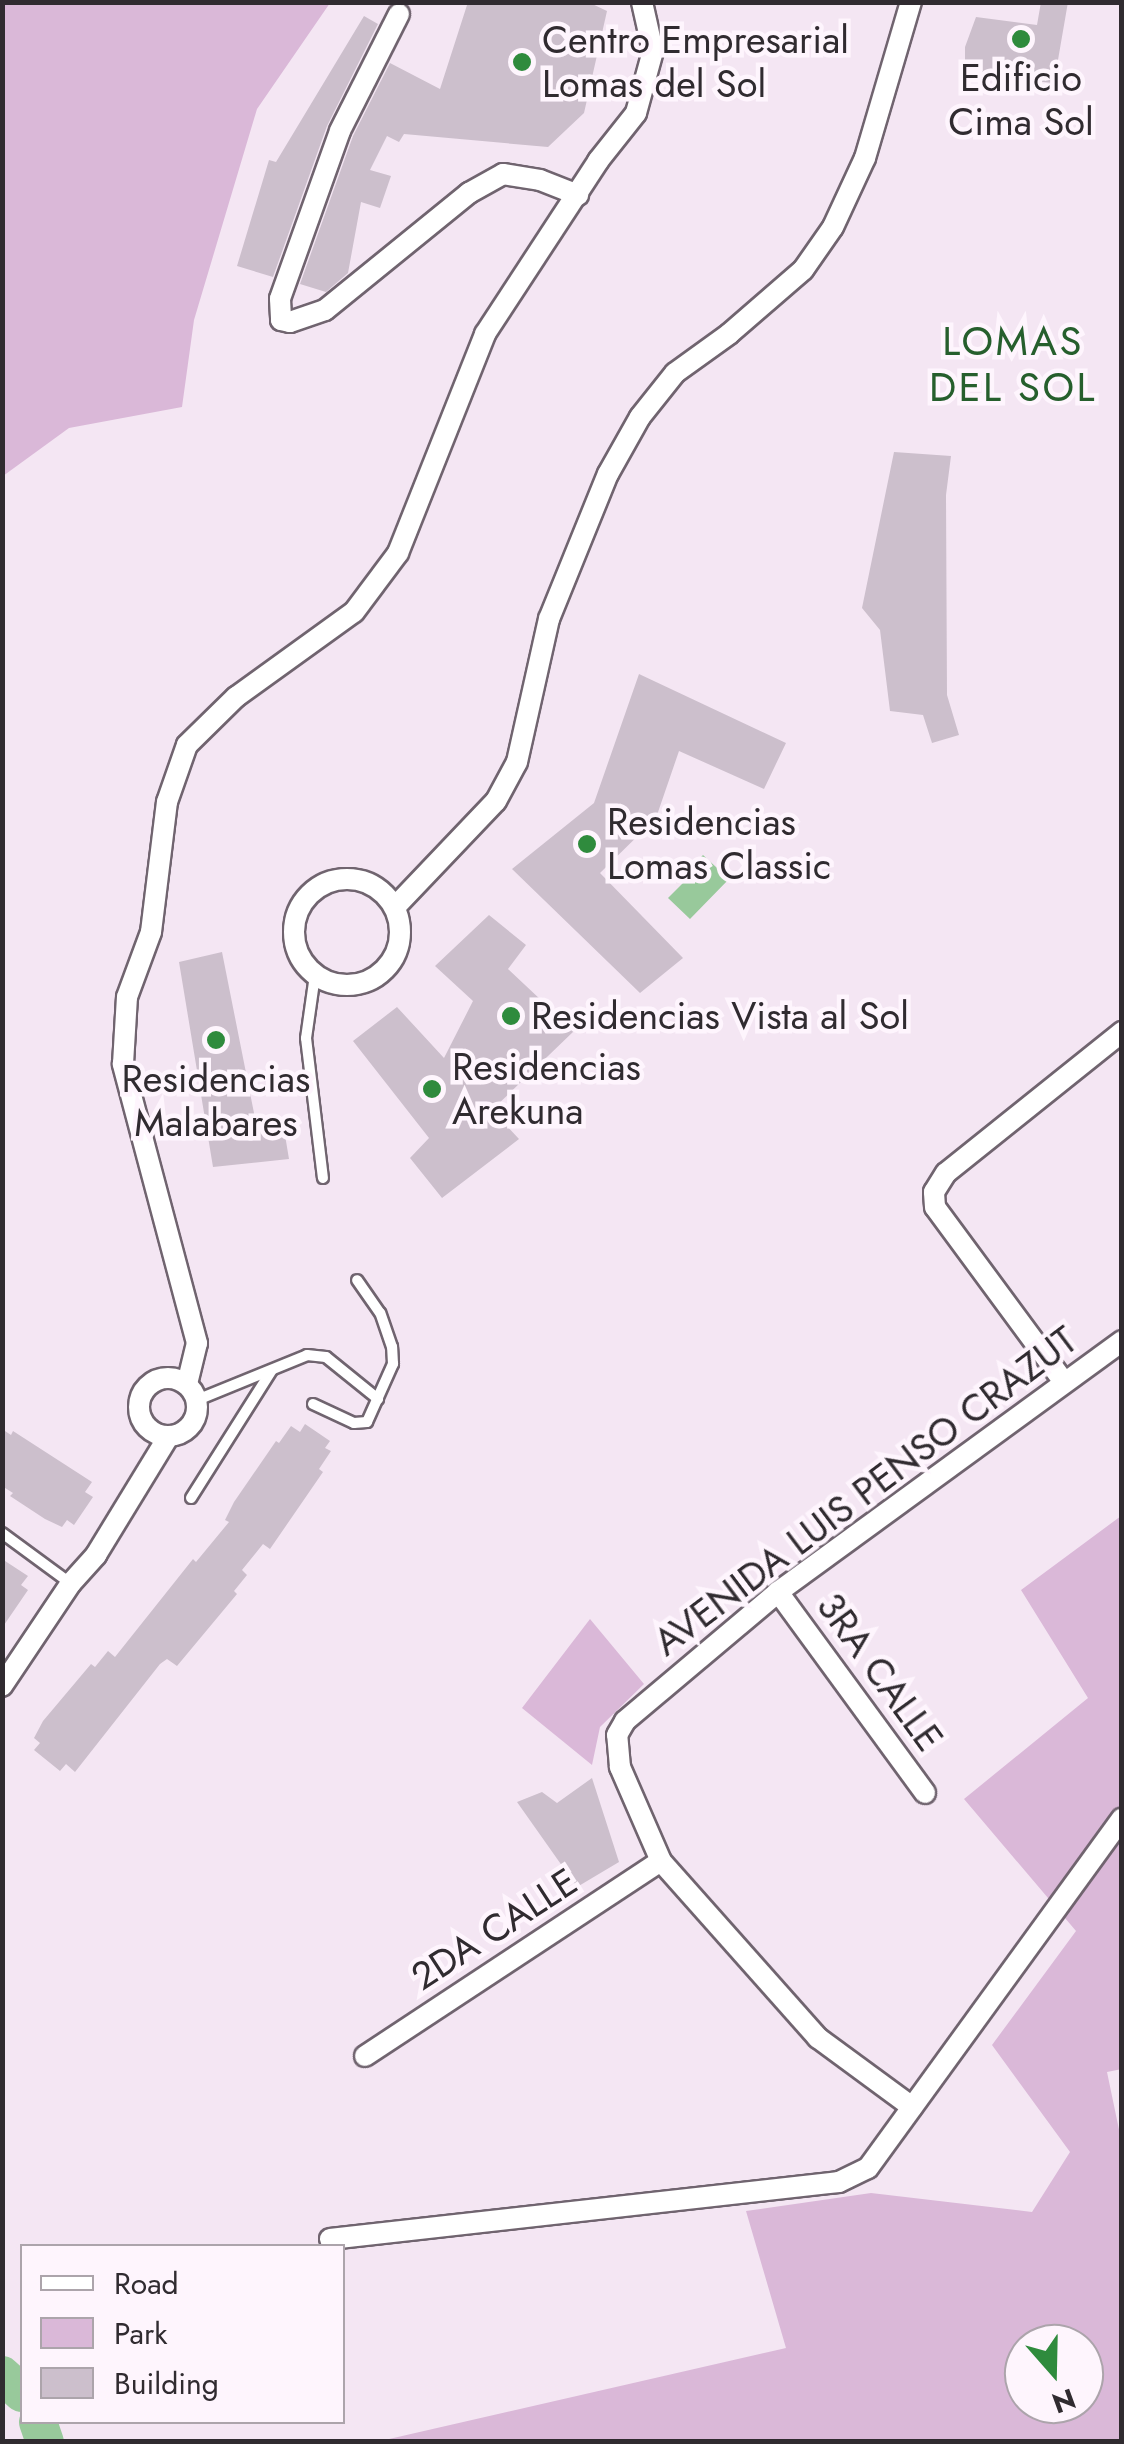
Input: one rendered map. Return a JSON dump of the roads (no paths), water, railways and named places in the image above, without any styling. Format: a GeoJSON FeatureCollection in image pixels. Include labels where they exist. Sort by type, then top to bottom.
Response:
{"type":"FeatureCollection","features":[{"type":"Feature","properties":{"kind":"street"},"geometry":{"type":"LineString","coordinates":[[2,1686],[71,1583],[96,1555],[168,1436],[190,1427],[197,1343],[123,1064],[127,997],[151,932],[168,802],[187,745],[236,698],[354,612],[398,553],[426,494],[486,334],[636,113],[653,51],[642,2]]}},
{"type":"Feature","properties":{"kind":"street"},"geometry":{"type":"LineString","coordinates":[[395,907],[496,800],[518,762],[549,620],[608,474],[640,417],[674,373],[729,334],[803,270],[832,228],[866,158],[912,2]]}},
{"type":"Feature","properties":{"kind":"street"},"geometry":{"type":"LineString","coordinates":[[399,14],[340,131],[285,283],[281,320],[290,322],[324,310],[469,192],[503,174],[540,180],[578,195]]}},
{"type":"Feature","properties":{"kind":"street"},"geometry":{"type":"LineString","coordinates":[[352,878],[369,883],[395,907],[400,942],[382,972],[349,986],[316,976],[303,963],[293,941],[297,913],[319,886],[352,878]]}},
{"type":"Feature","properties":{"kind":"street"},"geometry":{"type":"LineString","coordinates":[[1064,1382],[935,1208],[934,1192],[946,1173],[1122,1032]]}},
{"type":"Feature","properties":{"kind":"street","name":"AVENIDA LUIS PENSO CRAZUT"},"geometry":{"type":"LineString","coordinates":[[912,2108],[818,2038],[660,1861],[620,1767],[617,1734],[625,1721],[778,1592],[1122,1341]]}},
{"type":"Feature","properties":{"kind":"street"},"geometry":{"type":"LineString","coordinates":[[168,1436],[146,1428],[140,1420],[139,1401],[158,1379],[192,1392]]}},
{"type":"Feature","properties":{"kind":"street","name":"3RA CALLE"},"geometry":{"type":"LineString","coordinates":[[778,1592],[925,1794]]}},
{"type":"Feature","properties":{"kind":"street"},"geometry":{"type":"LineString","coordinates":[[330,2238],[840,2182],[868,2168],[1122,1818]]}},
{"type":"Feature","properties":{"kind":"street","name":"2DA CALLE"},"geometry":{"type":"LineString","coordinates":[[365,2056],[660,1861]]}},
{"type":"Feature","properties":{"kind":"lane"},"geometry":{"type":"LineString","coordinates":[[316,976],[306,1038],[322,1178]]}},
{"type":"Feature","properties":{"kind":"lane"},"geometry":{"type":"LineString","coordinates":[[314,1404],[354,1422],[367,1422],[392,1364],[392,1347],[380,1313],[357,1280]]}},
{"type":"Feature","properties":{"kind":"lane"},"geometry":{"type":"LineString","coordinates":[[192,1392],[307,1355],[326,1357],[378,1399]]}},
{"type":"Feature","properties":{"kind":"lane"},"geometry":{"type":"LineString","coordinates":[[192,1498],[273,1369]]}},
{"type":"Feature","properties":{"kind":"lane"},"geometry":{"type":"LineString","coordinates":[[2,1533],[71,1583]]}},
{"type":"Feature","properties":{"kind":"waterway"},"geometry":{"type":"LineString","coordinates":[[2,2375],[20,2391]]}},
{"type":"Feature","properties":{"kind":"waterway"},"geometry":{"type":"LineString","coordinates":[[39,2424],[45,2442]]}},
{"type":"Feature","properties":{"kind":"place","name":"Edificio Cima Sol"},"geometry":{"type":"Point","coordinates":[1021,39]}},
{"type":"Feature","properties":{"kind":"place","name":"Centro Empresarial Lomas del Sol"},"geometry":{"type":"Point","coordinates":[522,62]}},
{"type":"Feature","properties":{"kind":"place","name":"Residencias Lomas Classic"},"geometry":{"type":"Point","coordinates":[587,844]}},
{"type":"Feature","properties":{"kind":"place","name":"Residencias Vista al Sol"},"geometry":{"type":"Point","coordinates":[511,1016]}},
{"type":"Feature","properties":{"kind":"place","name":"Residencias Malabares"},"geometry":{"type":"Point","coordinates":[216,1040]}},
{"type":"Feature","properties":{"kind":"place","name":"Residencias Arekuna"},"geometry":{"type":"Point","coordinates":[432,1089]}},
{"type":"Feature","properties":{"kind":"district","name":"LOMAS DEL SOL"},"geometry":{"type":"Point","coordinates":[1013,364]}}]}
